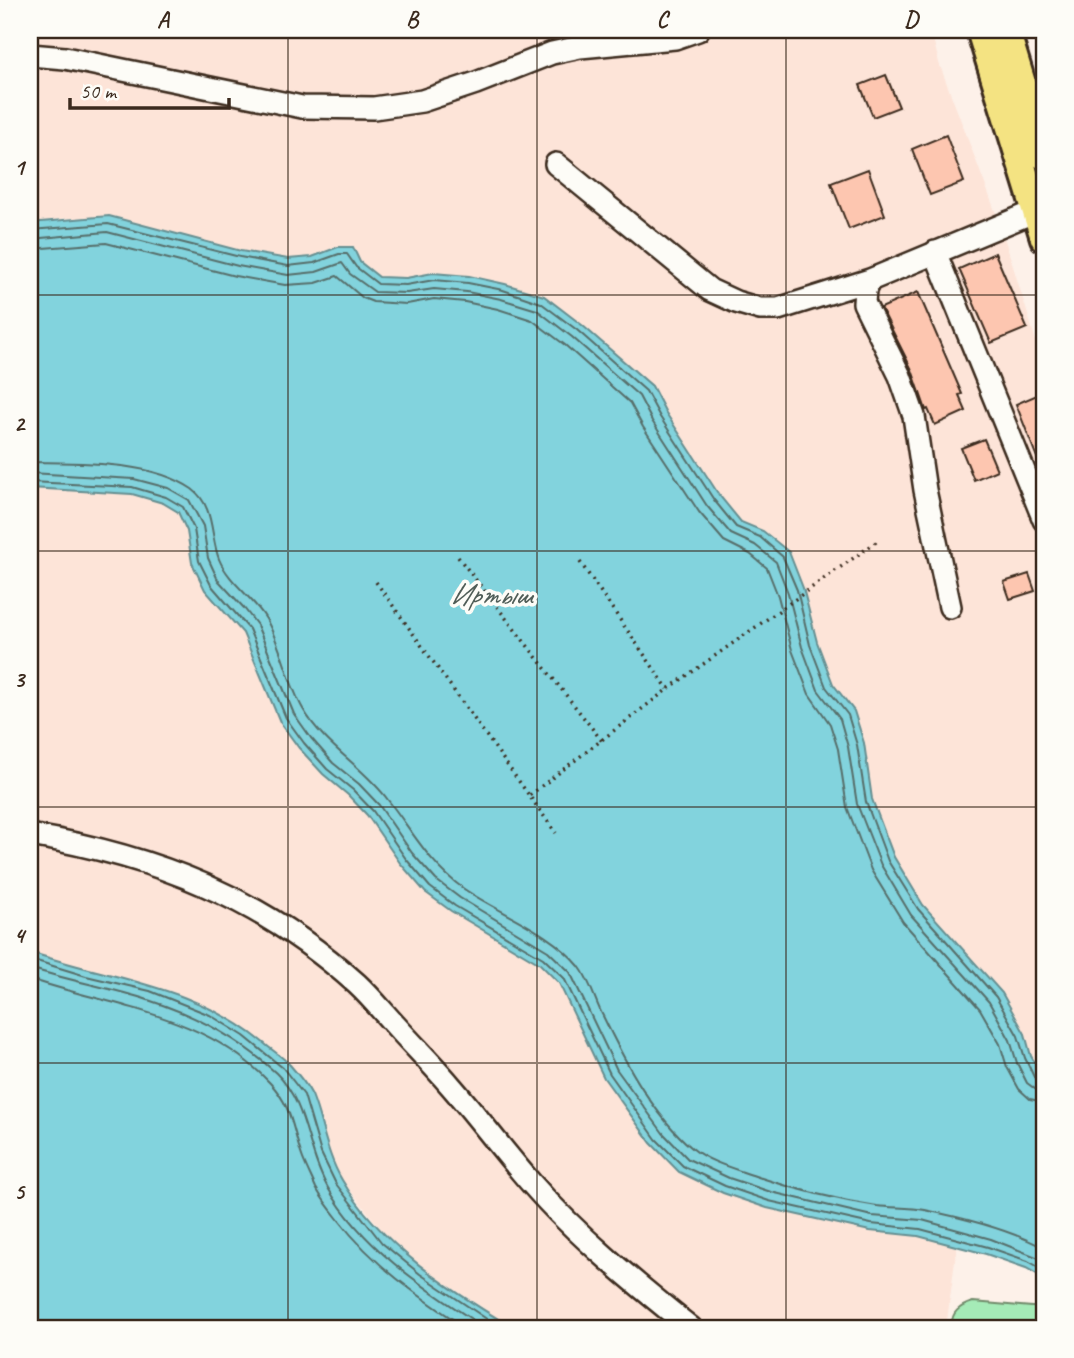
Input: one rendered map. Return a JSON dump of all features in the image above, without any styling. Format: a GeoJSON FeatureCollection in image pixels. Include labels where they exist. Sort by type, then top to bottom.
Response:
{"type":"FeatureCollection","features":[{"type":"Feature","properties":{"kind":"main road"},"geometry":{"type":"LineString","coordinates":[[980,30],[1040,210],[1044,238]]}},
{"type":"Feature","properties":{"kind":"main road"},"geometry":{"type":"LineString","coordinates":[[1006,30],[1044,156]]}},
{"type":"Feature","properties":{"kind":"lane"},"geometry":{"type":"LineString","coordinates":[[30,55],[65,58],[302,107],[374,108],[422,101],[552,53],[580,47],[675,38],[698,30]]}},
{"type":"Feature","properties":{"kind":"lane"},"geometry":{"type":"LineString","coordinates":[[556,164],[710,290],[760,309],[778,309],[870,280],[1040,210]]}},
{"type":"Feature","properties":{"kind":"lane"},"geometry":{"type":"LineString","coordinates":[[935,252],[1044,520]]}},
{"type":"Feature","properties":{"kind":"lane"},"geometry":{"type":"LineString","coordinates":[[870,280],[865,290],[864,303],[900,376],[914,416],[925,490],[950,607]]}},
{"type":"Feature","properties":{"kind":"lane"},"geometry":{"type":"LineString","coordinates":[[30,835],[102,849],[198,880],[276,921],[315,949],[358,985],[449,1083],[532,1184],[580,1234],[691,1328]]}},
{"type":"Feature","properties":{"kind":"path"},"geometry":{"type":"LineString","coordinates":[[530,794],[668,689],[879,540]]}},
{"type":"Feature","properties":{"kind":"path"},"geometry":{"type":"LineString","coordinates":[[458,556],[602,741]]}},
{"type":"Feature","properties":{"kind":"path"},"geometry":{"type":"LineString","coordinates":[[580,562],[668,689]]}},
{"type":"Feature","properties":{"kind":"path"},"geometry":{"type":"LineString","coordinates":[[376,582],[556,833]]}},
{"type":"Feature","properties":{"kind":"shaded area"},"geometry":{"type":"Polygon","coordinates":[[[30,30],[931,30],[939,63],[1000,224],[1044,367],[1044,449],[1034,454],[1044,480],[1044,1078],[1031,1056],[1025,1034],[1002,993],[923,905],[894,857],[872,799],[864,743],[854,711],[833,684],[789,552],[763,531],[741,522],[719,495],[666,413],[652,386],[505,284],[469,276],[433,273],[406,278],[379,277],[338,247],[312,257],[288,259],[241,251],[163,230],[69,218],[30,223],[30,30]]]}},
{"type":"Feature","properties":{"kind":"shaded area"},"geometry":{"type":"Polygon","coordinates":[[[30,488],[132,494],[163,503],[178,512],[187,531],[192,563],[243,633],[280,722],[299,748],[367,815],[400,863],[425,892],[451,911],[540,964],[559,983],[604,1078],[651,1143],[679,1172],[723,1193],[767,1208],[870,1231],[918,1236],[957,1246],[946,1328],[513,1328],[424,1269],[388,1238],[342,1180],[327,1150],[311,1092],[289,1063],[248,1030],[213,1009],[152,985],[30,952],[30,488]]]}},
{"type":"Feature","properties":{"kind":"green space"},"geometry":{"type":"Polygon","coordinates":[[[973,1302],[1044,1308],[1044,1328],[952,1328],[952,1318],[956,1311],[973,1302]]]}},
{"type":"Feature","properties":{"kind":"water","name":"Иртыш"},"geometry":{"type":"Polygon","coordinates":[[[109,216],[241,251],[288,259],[312,257],[338,247],[353,247],[360,262],[379,277],[406,278],[433,273],[469,276],[544,296],[652,386],[666,413],[719,495],[741,522],[763,531],[789,552],[833,684],[854,711],[864,743],[872,799],[894,857],[923,905],[1002,993],[1025,1034],[1031,1056],[1044,1078],[1044,1278],[1026,1268],[986,1254],[918,1236],[870,1231],[767,1208],[723,1193],[679,1172],[651,1143],[604,1078],[559,983],[540,964],[451,911],[425,892],[400,863],[367,815],[299,748],[280,722],[243,633],[205,590],[192,563],[187,531],[178,512],[163,503],[132,494],[30,488],[30,223],[109,216]]]}},
{"type":"Feature","properties":{"kind":"water"},"geometry":{"type":"Polygon","coordinates":[[[30,952],[182,996],[238,1024],[265,1044],[287,1062],[310,1091],[337,1170],[376,1225],[441,1282],[513,1328],[30,1328],[30,952]]]}},
{"type":"Feature","properties":{"kind":"building"},"geometry":{"type":"Polygon","coordinates":[[[886,75],[899,107],[873,117],[860,85],[886,75]]]}},
{"type":"Feature","properties":{"kind":"building"},"geometry":{"type":"Polygon","coordinates":[[[946,135],[964,182],[930,195],[912,149],[946,135]]]}},
{"type":"Feature","properties":{"kind":"building"},"geometry":{"type":"Polygon","coordinates":[[[868,169],[885,215],[849,229],[831,183],[868,169]]]}},
{"type":"Feature","properties":{"kind":"building"},"geometry":{"type":"Polygon","coordinates":[[[995,253],[1027,328],[991,343],[959,269],[995,253]]]}},
{"type":"Feature","properties":{"kind":"building"},"geometry":{"type":"Polygon","coordinates":[[[918,292],[962,394],[959,395],[966,411],[935,425],[928,409],[926,410],[912,370],[881,308],[918,292]]]}},
{"type":"Feature","properties":{"kind":"building"},"geometry":{"type":"Polygon","coordinates":[[[1037,395],[1044,413],[1043,473],[1016,404],[1037,395]]]}},
{"type":"Feature","properties":{"kind":"building"},"geometry":{"type":"Polygon","coordinates":[[[984,439],[997,470],[974,480],[961,448],[984,439]]]}},
{"type":"Feature","properties":{"kind":"building"},"geometry":{"type":"Polygon","coordinates":[[[1029,574],[1035,591],[1010,599],[1004,582],[1029,574]]]}}]}
